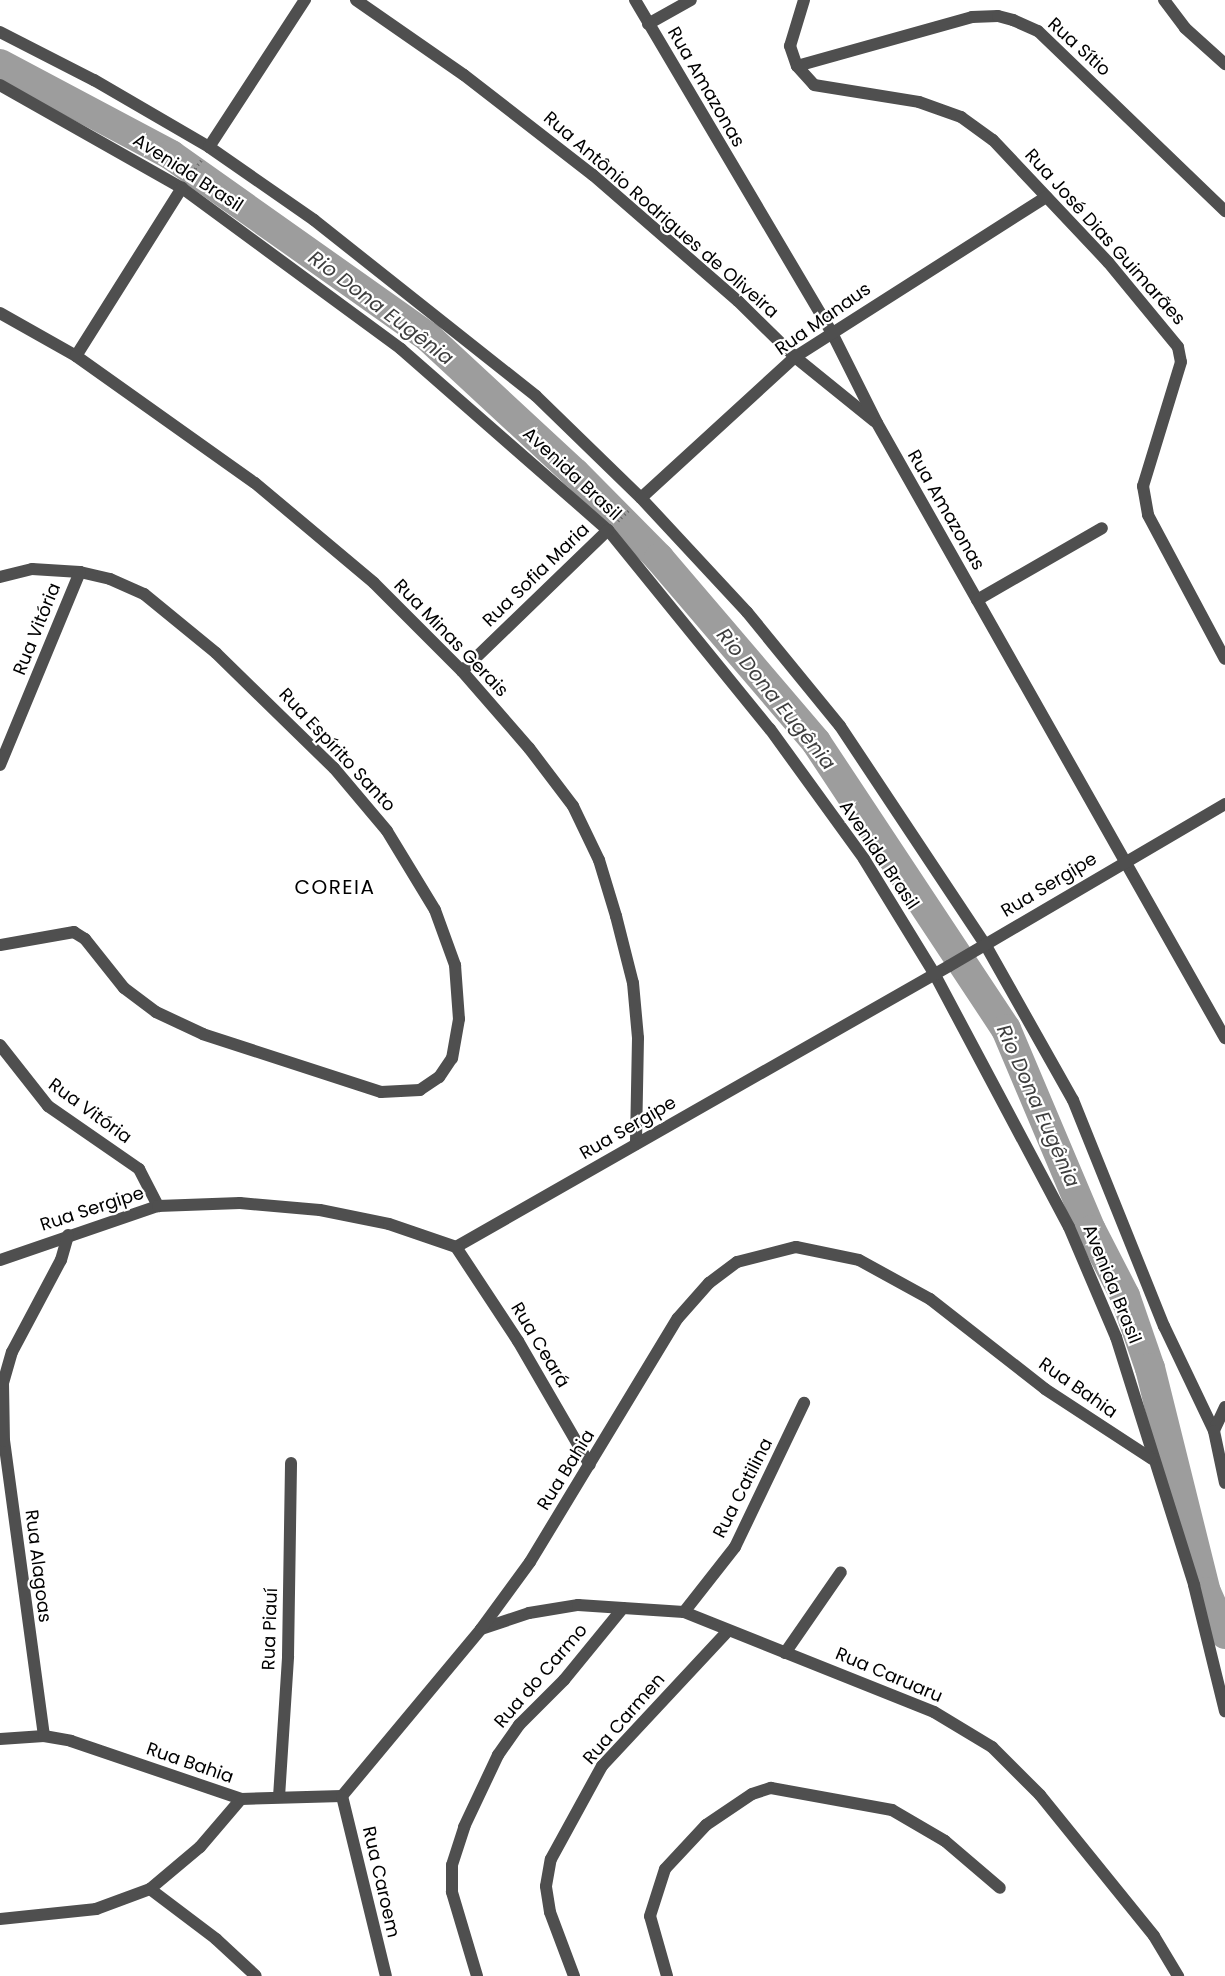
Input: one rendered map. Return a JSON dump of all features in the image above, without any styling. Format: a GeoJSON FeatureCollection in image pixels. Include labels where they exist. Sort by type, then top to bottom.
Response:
{"type":"FeatureCollection","features":[{"type":"Feature","properties":{"kind":"street"},"geometry":{"type":"LineString","coordinates":[[206,152],[305,0]]}},
{"type":"Feature","properties":{"kind":"street","name":"Rua Antônio Rodrigues de Oliveira"},"geometry":{"type":"LineString","coordinates":[[356,0],[464,75],[593,175],[738,301],[795,357],[877,423]]}},
{"type":"Feature","properties":{"kind":"street","name":"Rua Amazonas"},"geometry":{"type":"LineString","coordinates":[[635,0],[831,331],[877,423],[1127,860],[1225,1038]]}},
{"type":"Feature","properties":{"kind":"street"},"geometry":{"type":"LineString","coordinates":[[648,24],[692,0]]}},
{"type":"Feature","properties":{"kind":"street"},"geometry":{"type":"LineString","coordinates":[[797,66],[790,46],[804,0]]}},
{"type":"Feature","properties":{"kind":"street"},"geometry":{"type":"LineString","coordinates":[[1164,0],[1185,28],[1225,64]]}},
{"type":"Feature","properties":{"kind":"street","name":"Rua Sítio"},"geometry":{"type":"LineString","coordinates":[[797,66],[972,17],[998,16],[1013,20],[1038,31],[1225,211]]}},
{"type":"Feature","properties":{"kind":"street","name":"Avenida Brasil"},"geometry":{"type":"LineString","coordinates":[[0,32],[94,80],[314,220],[536,396],[637,502],[747,612],[840,726],[981,946],[1073,1100],[1164,1326],[1214,1431],[1225,1483]]}},
{"type":"Feature","properties":{"kind":"street","name":"Rua José Dias Guimarães"},"geometry":{"type":"LineString","coordinates":[[797,66],[814,85],[919,102],[961,117],[993,140],[1108,261],[1178,347],[1180,362],[1143,486],[1148,515],[1225,659]]}},
{"type":"Feature","properties":{"kind":"street","name":"Avenida Brasil"},"geometry":{"type":"LineString","coordinates":[[0,85],[185,184],[401,349],[611,527],[770,729],[864,859],[935,975],[1069,1227],[1116,1337],[1152,1459],[1194,1585],[1225,1711]]}},
{"type":"Feature","properties":{"kind":"street"},"geometry":{"type":"LineString","coordinates":[[76,356],[185,184]]}},
{"type":"Feature","properties":{"kind":"street","name":"Rua Manaus"},"geometry":{"type":"LineString","coordinates":[[637,502],[795,357],[831,331],[1046,197]]}},
{"type":"Feature","properties":{"kind":"street","name":"Rua Minas Gerais"},"geometry":{"type":"LineString","coordinates":[[0,313],[76,356],[255,483],[374,583],[462,671],[573,806],[599,861],[633,983],[638,1038],[636,1144]]}},
{"type":"Feature","properties":{"kind":"street","name":"Rua Sofia Maria"},"geometry":{"type":"LineString","coordinates":[[462,671],[611,527]]}},
{"type":"Feature","properties":{"kind":"street"},"geometry":{"type":"LineString","coordinates":[[977,600],[1102,528]]}},
{"type":"Feature","properties":{"kind":"street","name":"Rua Espírito Santo"},"geometry":{"type":"LineString","coordinates":[[0,577],[32,569],[80,572],[110,579],[144,594],[216,653],[334,768],[387,831],[435,910],[455,965],[459,1019],[452,1058],[439,1077],[420,1090],[381,1092],[319,1074],[203,1034],[156,1012],[124,988],[86,939],[74,932],[0,945]]}},
{"type":"Feature","properties":{"kind":"street","name":"Rua Vitória"},"geometry":{"type":"LineString","coordinates":[[0,765],[80,572]]}},
{"type":"Feature","properties":{"kind":"street","name":"Rua Sergipe"},"geometry":{"type":"LineString","coordinates":[[0,1260],[158,1206],[240,1203],[320,1210],[423,1233],[456,1247],[935,975],[1225,804]]}},
{"type":"Feature","properties":{"kind":"street","name":"Rua Vitória"},"geometry":{"type":"LineString","coordinates":[[0,1045],[30,1088],[48,1106],[139,1169],[158,1206]]}},
{"type":"Feature","properties":{"kind":"street","name":"Rua Alagoas"},"geometry":{"type":"LineString","coordinates":[[44,1736],[4,1441],[3,1383],[12,1352],[52,1278],[68,1235]]}},
{"type":"Feature","properties":{"kind":"street","name":"Rua Ceará"},"geometry":{"type":"LineString","coordinates":[[456,1247],[519,1341],[591,1465]]}},
{"type":"Feature","properties":{"kind":"street","name":"Rua Bahia"},"geometry":{"type":"LineString","coordinates":[[0,1738],[44,1736],[70,1741],[241,1799],[342,1796],[481,1629],[530,1562],[591,1465],[678,1318],[709,1283],[737,1262],[796,1247],[860,1260],[930,1299],[1064,1402],[1152,1459]]}},
{"type":"Feature","properties":{"kind":"street","name":"Rua Catilina"},"geometry":{"type":"LineString","coordinates":[[684,1612],[735,1547],[804,1403]]}},
{"type":"Feature","properties":{"kind":"street"},"geometry":{"type":"LineString","coordinates":[[1214,1431],[1225,1407]]}},
{"type":"Feature","properties":{"kind":"street","name":"Rua Piauí"},"geometry":{"type":"LineString","coordinates":[[279,1797],[288,1656],[291,1463]]}},
{"type":"Feature","properties":{"kind":"street"},"geometry":{"type":"LineString","coordinates":[[785,1653],[841,1572]]}},
{"type":"Feature","properties":{"kind":"street","name":"Rua Caruaru"},"geometry":{"type":"LineString","coordinates":[[481,1629],[529,1612],[578,1605],[684,1612],[727,1632],[934,1712],[992,1747],[1040,1795],[1154,1936],[1178,1976]]}},
{"type":"Feature","properties":{"kind":"street","name":"Rua do Carmo"},"geometry":{"type":"LineString","coordinates":[[477,1976],[452,1892],[452,1865],[464,1827],[498,1755],[519,1725],[564,1680],[623,1608]]}},
{"type":"Feature","properties":{"kind":"street","name":"Rua Carmen"},"geometry":{"type":"LineString","coordinates":[[574,1976],[550,1912],[546,1886],[551,1859],[602,1766],[727,1632]]}},
{"type":"Feature","properties":{"kind":"street"},"geometry":{"type":"LineString","coordinates":[[667,1976],[650,1916],[665,1869],[706,1825],[752,1794],[771,1788],[892,1810],[945,1840],[1000,1888]]}},
{"type":"Feature","properties":{"kind":"street","name":"Rua Caroem"},"geometry":{"type":"LineString","coordinates":[[342,1796],[386,1976]]}},
{"type":"Feature","properties":{"kind":"street"},"geometry":{"type":"LineString","coordinates":[[0,1919],[96,1909],[150,1889],[200,1847],[241,1799]]}},
{"type":"Feature","properties":{"kind":"street"},"geometry":{"type":"LineString","coordinates":[[150,1889],[216,1939],[256,1976]]}},
{"type":"Feature","properties":{"kind":"path"},"geometry":{"type":"LineString","coordinates":[[185,184],[206,152]]}},
{"type":"Feature","properties":{"kind":"path"},"geometry":{"type":"LineString","coordinates":[[611,527],[637,502]]}},
{"type":"Feature","properties":{"kind":"waterway","name":"Rio Dona Eugênia"},"geometry":{"type":"LineString","coordinates":[[0,64],[171,155],[428,337],[575,473],[659,558],[816,742],[1006,1029],[1091,1230],[1125,1296],[1150,1368],[1206,1592],[1225,1634]]}},
{"type":"Feature","properties":{"kind":"district","name":"COREIA"},"geometry":{"type":"Point","coordinates":[335,887]}}]}
